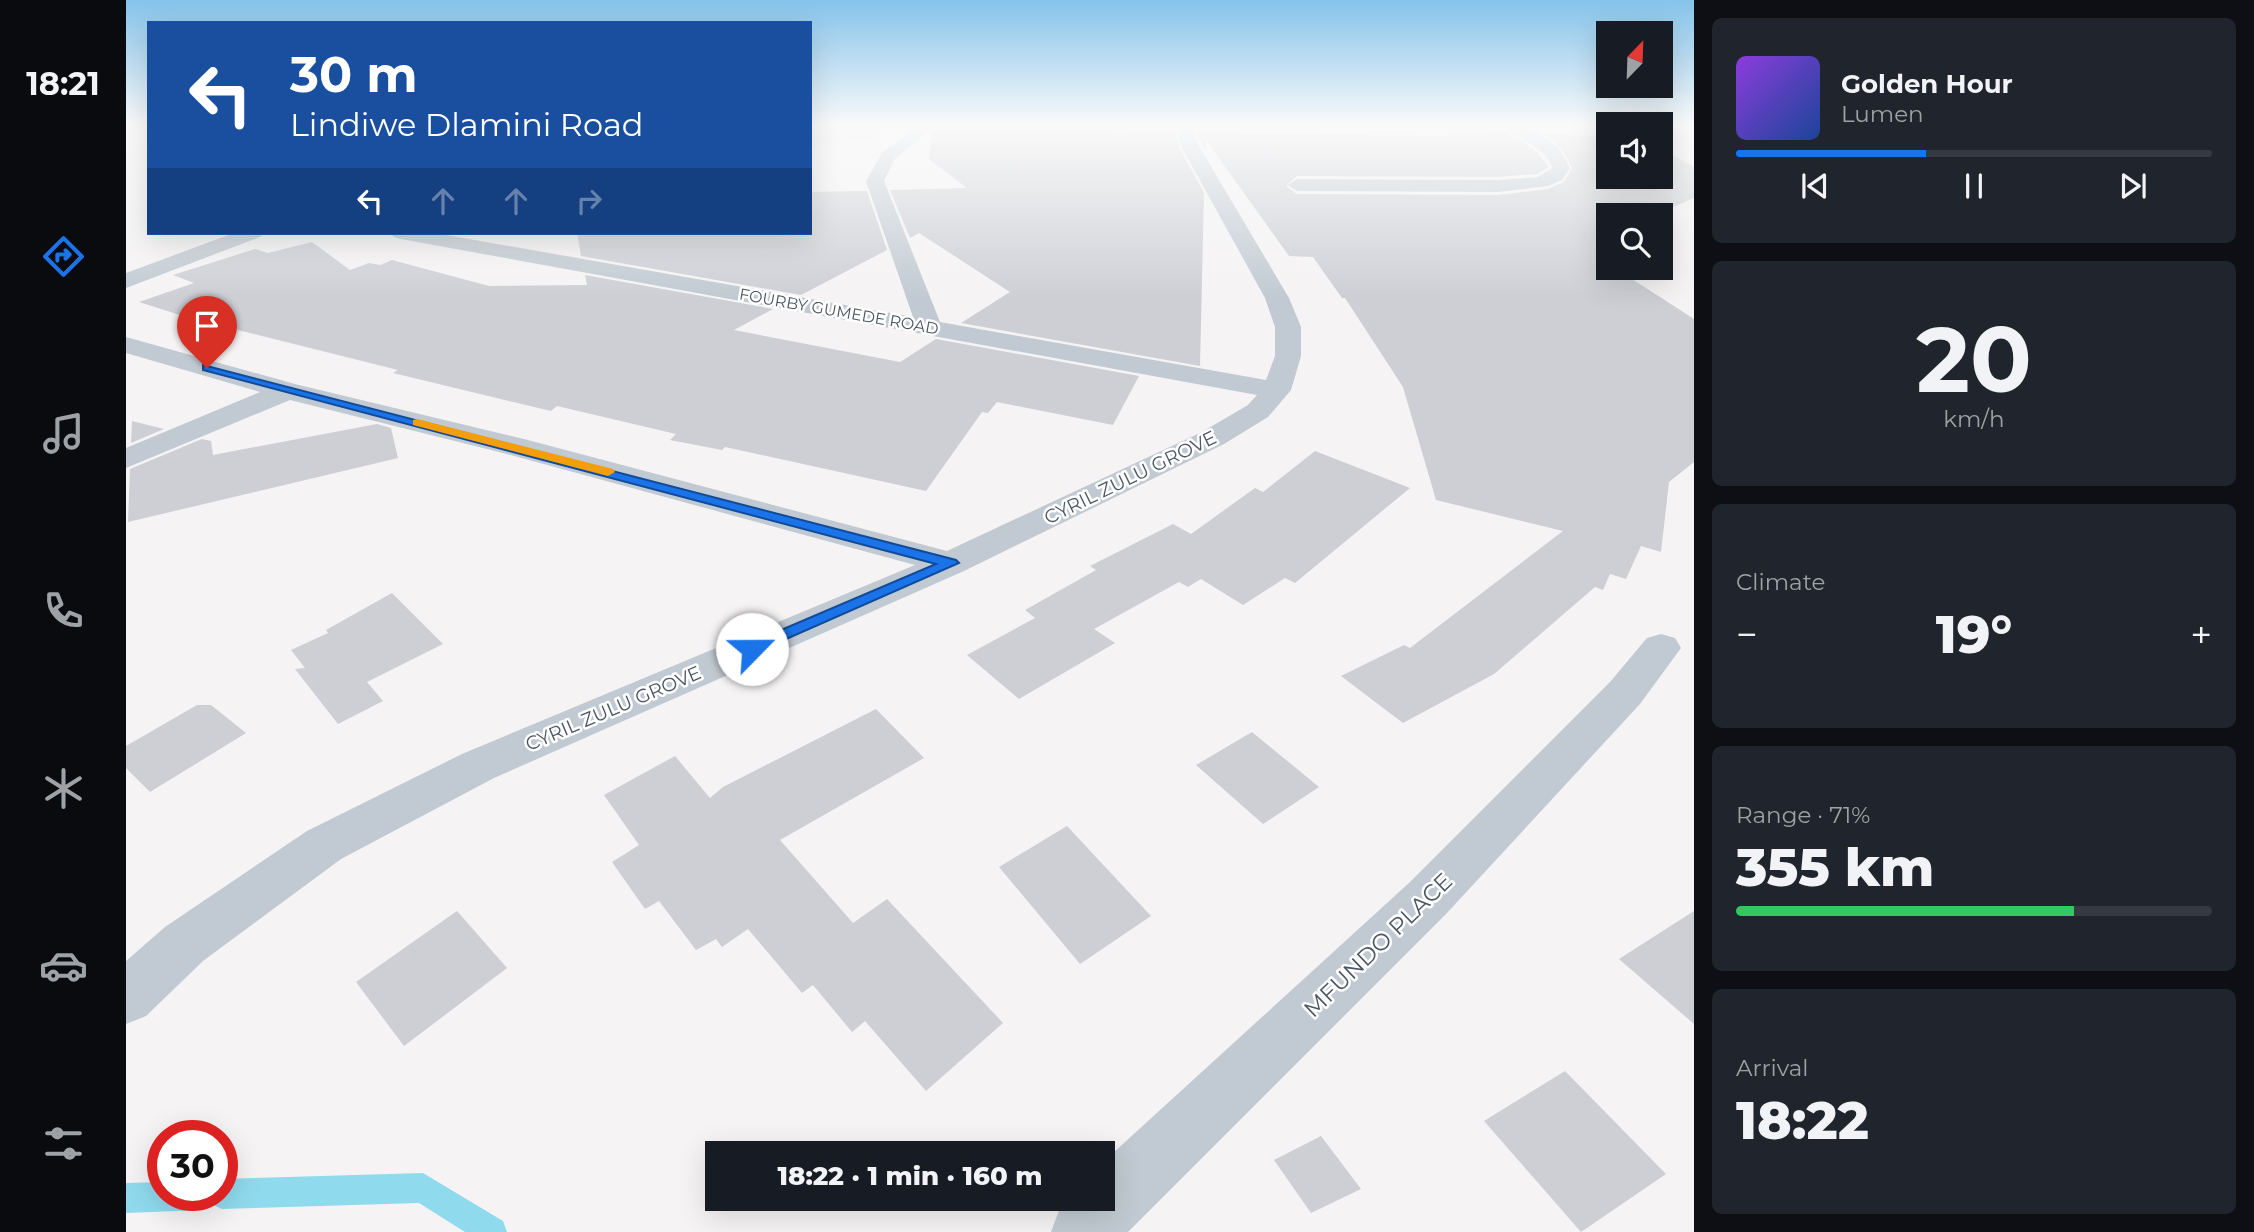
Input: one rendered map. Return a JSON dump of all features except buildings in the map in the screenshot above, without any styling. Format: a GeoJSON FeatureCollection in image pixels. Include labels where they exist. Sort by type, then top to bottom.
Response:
{"type":"FeatureCollection","features":[{"type":"Feature","properties":{"kind":"street"},"geometry":{"type":"LineString","coordinates":[[875,183],[929,327]]}},
{"type":"Feature","properties":{"kind":"street","name":"CYRIL ZULU GROVE"},"geometry":{"type":"LineString","coordinates":[[126,997],[184,944],[324,845],[478,766],[951,563],[1213,438],[1258,411],[1277,390],[1288,356],[1289,327],[1277,298],[1211,183]]}},
{"type":"Feature","properties":{"kind":"street"},"geometry":{"type":"LineString","coordinates":[[1297,185],[1498,186],[1525,183]]}},
{"type":"Feature","properties":{"kind":"street"},"geometry":{"type":"LineString","coordinates":[[126,281],[248,235]]}},
{"type":"Feature","properties":{"kind":"street","name":"FOURBY GUMEDE ROAD"},"geometry":{"type":"LineString","coordinates":[[412,235],[1277,390]]}},
{"type":"Feature","properties":{"kind":"street"},"geometry":{"type":"LineString","coordinates":[[126,345],[287,391],[513,446],[951,563]]}},
{"type":"Feature","properties":{"kind":"street"},"geometry":{"type":"LineString","coordinates":[[126,459],[287,391]]}},
{"type":"Feature","properties":{"kind":"street","name":"MFUNDO PLACE"},"geometry":{"type":"LineString","coordinates":[[1084,1232],[1122,1189],[1428,898],[1625,693],[1661,648]]}},
{"type":"Feature","properties":{"kind":"waterway"},"geometry":{"type":"LineString","coordinates":[[238,1194],[423,1188],[492,1232]]}},
{"type":"Feature","properties":{"kind":"waterway"},"geometry":{"type":"LineString","coordinates":[[126,1198],[147,1197]]}},
{"type":"Feature","properties":{"kind":"slow traffic"},"geometry":{"type":"LineString","coordinates":[[417,423],[608,472]]}},
{"type":"Feature","properties":{"kind":"route"},"geometry":{"type":"LineString","coordinates":[[207,368],[287,391],[513,446],[951,563],[752,649]]}}]}
